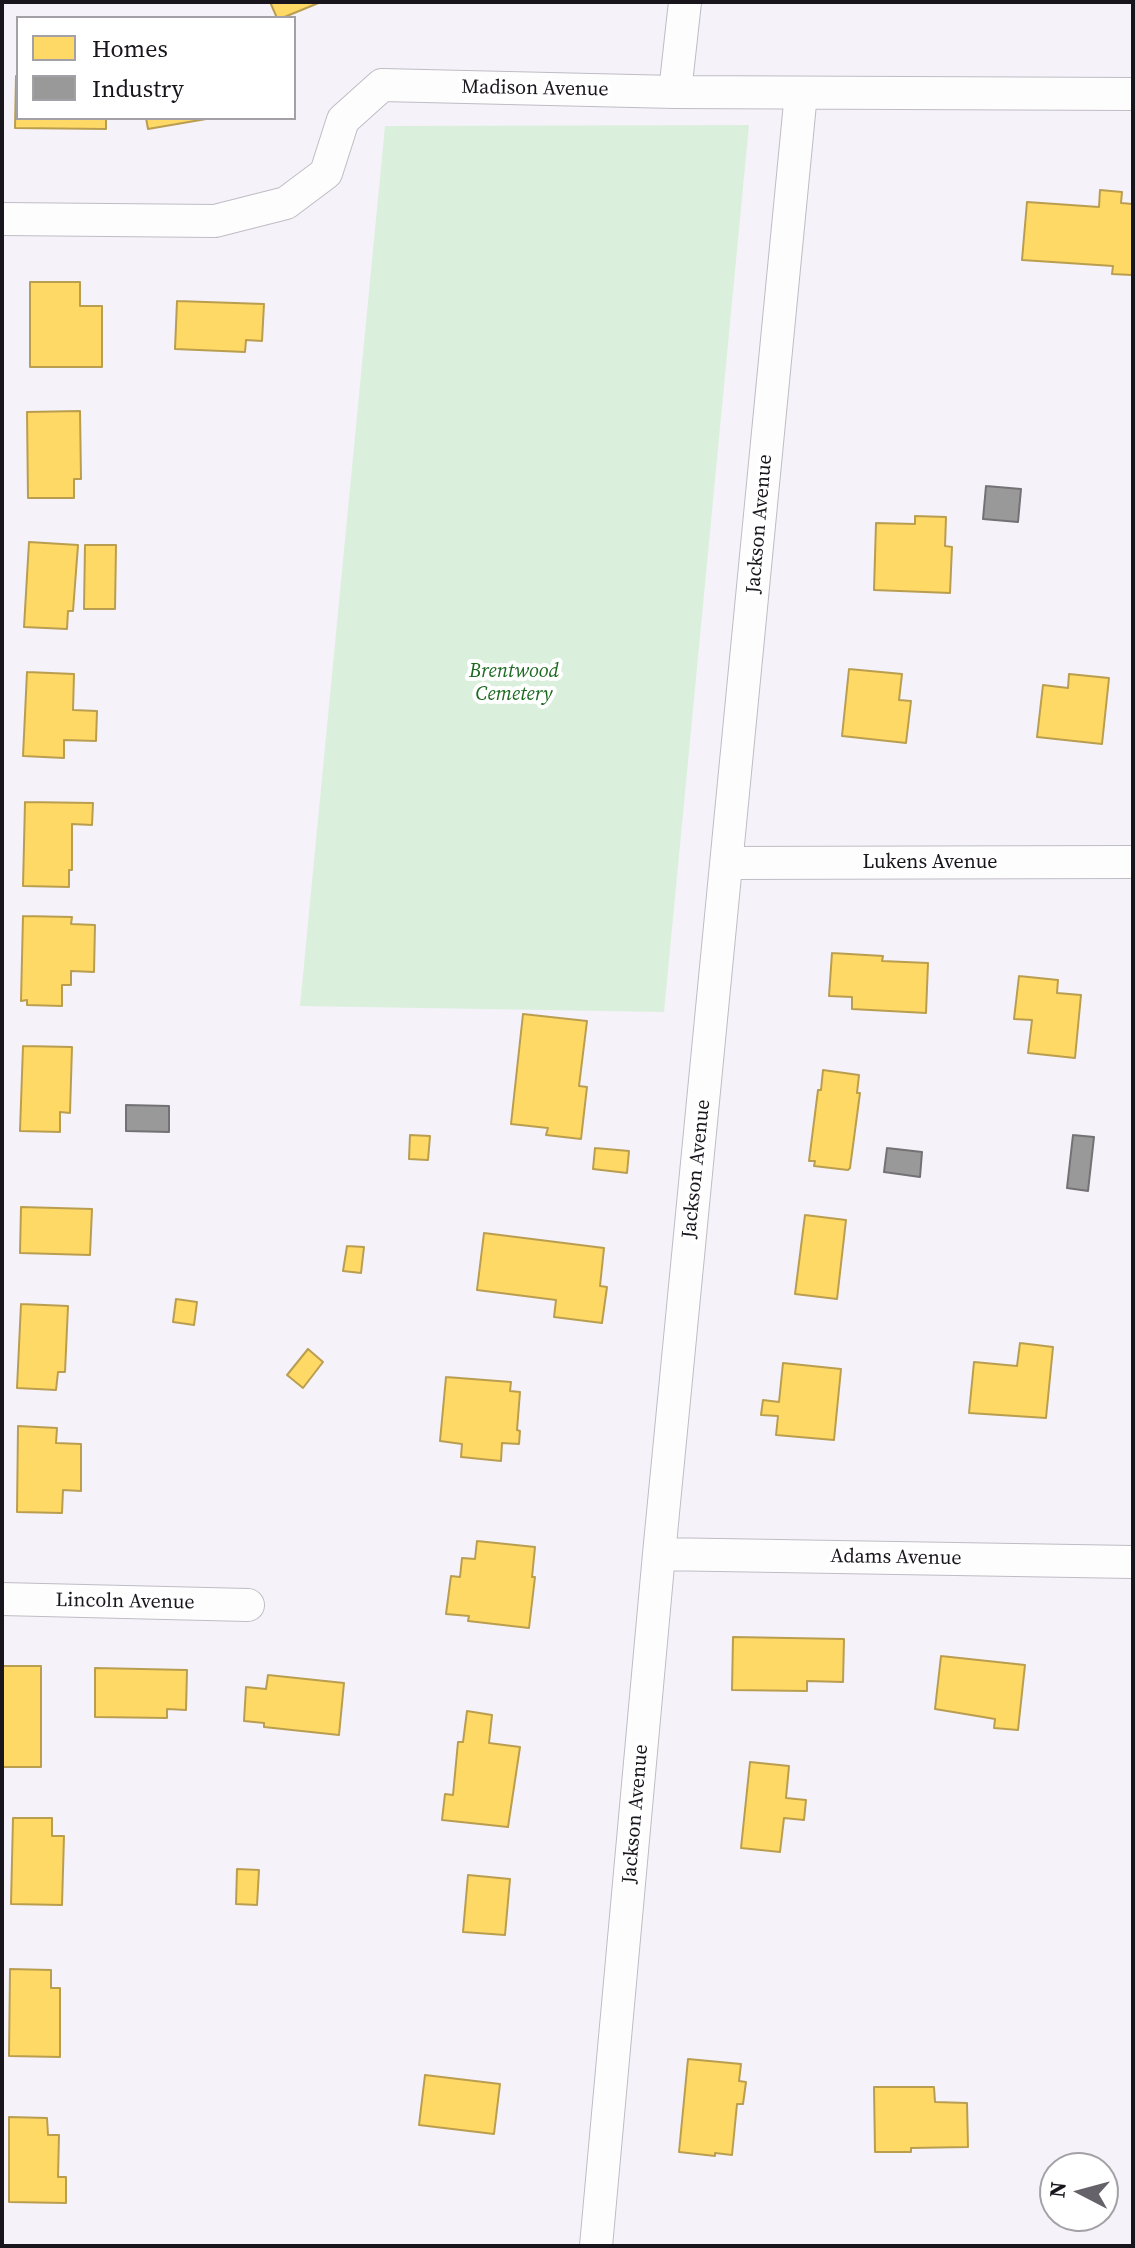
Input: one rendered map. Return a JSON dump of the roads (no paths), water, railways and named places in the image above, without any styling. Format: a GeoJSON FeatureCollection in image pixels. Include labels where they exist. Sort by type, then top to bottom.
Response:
{"type":"FeatureCollection","features":[{"type":"Feature","properties":{"kind":"street"},"geometry":{"type":"LineString","coordinates":[[675,92],[685,2]]}},
{"type":"Feature","properties":{"kind":"street","name":"Madison Avenue"},"geometry":{"type":"LineString","coordinates":[[2,219],[215,221],[286,203],[326,173],[343,120],[382,85],[675,92],[1133,94]]}},
{"type":"Feature","properties":{"kind":"street","name":"Jackson Avenue"},"geometry":{"type":"LineString","coordinates":[[596,2246],[659,1554],[801,93]]}},
{"type":"Feature","properties":{"kind":"street","name":"Lukens Avenue"},"geometry":{"type":"LineString","coordinates":[[728,863],[1133,862]]}},
{"type":"Feature","properties":{"kind":"street","name":"Adams Avenue"},"geometry":{"type":"LineString","coordinates":[[659,1554],[1133,1562]]}},
{"type":"Feature","properties":{"kind":"street","name":"Lincoln Avenue"},"geometry":{"type":"LineString","coordinates":[[2,1599],[248,1605]]}},
{"type":"Feature","properties":{"kind":"park label","name":"Brentwood Cemetery"},"geometry":{"type":"Point","coordinates":[514,684]}}]}
